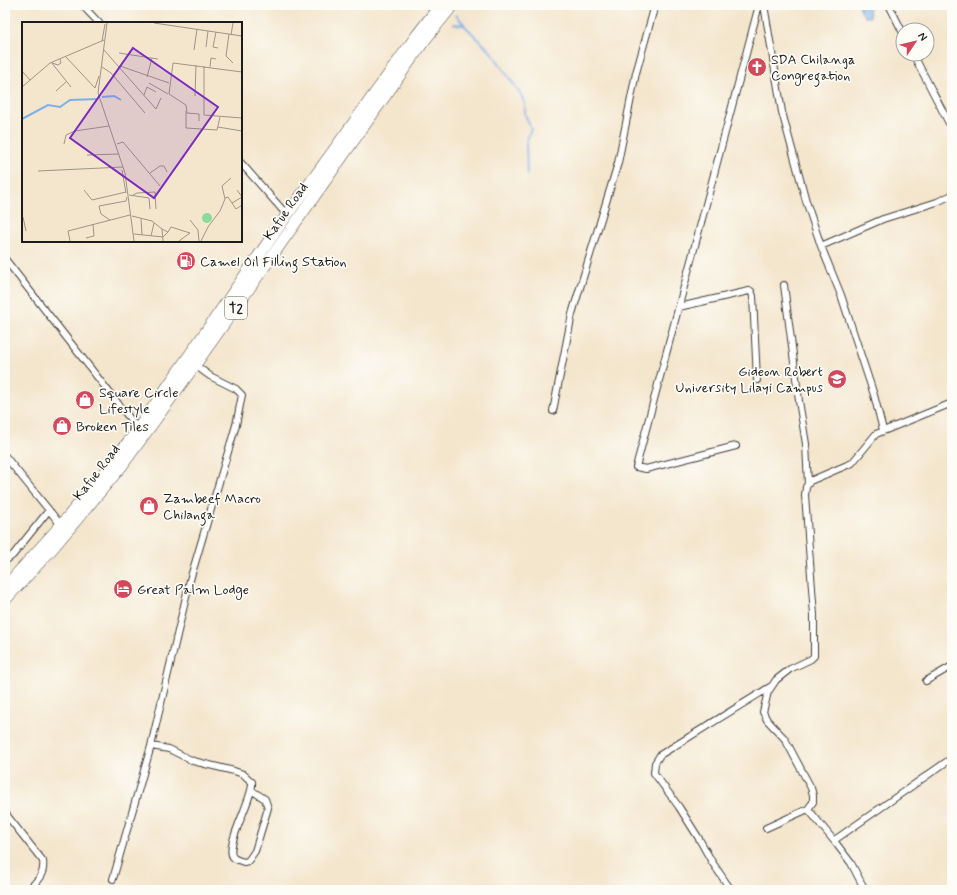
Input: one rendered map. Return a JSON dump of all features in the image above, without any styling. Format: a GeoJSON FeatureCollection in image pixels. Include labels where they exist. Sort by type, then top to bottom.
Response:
{"type":"FeatureCollection","features":[{"type":"Feature","properties":{"kind":"highway","name":"Kafue Road"},"geometry":{"type":"LineString","coordinates":[[5,587],[61,525],[103,475],[138,429],[287,216],[440,5]]}},
{"type":"Feature","properties":{"kind":"highway","name":"Kafue Road"},"geometry":{"type":"LineString","coordinates":[[5,600],[52,549],[116,473],[195,365],[387,93],[453,5]]}},
{"type":"Feature","properties":{"kind":"street"},"geometry":{"type":"LineString","coordinates":[[82,5],[98,22]]}},
{"type":"Feature","properties":{"kind":"street"},"geometry":{"type":"LineString","coordinates":[[553,411],[572,314],[618,163],[636,73],[655,5]]}},
{"type":"Feature","properties":{"kind":"street"},"geometry":{"type":"LineString","coordinates":[[736,446],[646,469],[636,467],[759,5]]}},
{"type":"Feature","properties":{"kind":"street"},"geometry":{"type":"LineString","coordinates":[[764,5],[782,112],[806,201],[874,395],[883,430]]}},
{"type":"Feature","properties":{"kind":"street"},"geometry":{"type":"LineString","coordinates":[[889,5],[898,22]]}},
{"type":"Feature","properties":{"kind":"street"},"geometry":{"type":"LineString","coordinates":[[917,62],[952,129]]}},
{"type":"Feature","properties":{"kind":"street"},"geometry":{"type":"LineString","coordinates":[[242,165],[287,216]]}},
{"type":"Feature","properties":{"kind":"street"},"geometry":{"type":"LineString","coordinates":[[821,246],[883,219],[937,202],[952,195]]}},
{"type":"Feature","properties":{"kind":"street"},"geometry":{"type":"LineString","coordinates":[[5,259],[138,429]]}},
{"type":"Feature","properties":{"kind":"street"},"geometry":{"type":"LineString","coordinates":[[731,890],[712,862],[679,807],[654,773],[655,763],[660,755],[771,686],[790,669],[812,658],[814,654],[814,615],[805,495],[808,484],[806,444],[784,285]]}},
{"type":"Feature","properties":{"kind":"street"},"geometry":{"type":"LineString","coordinates":[[679,307],[752,291],[757,380]]}},
{"type":"Feature","properties":{"kind":"street"},"geometry":{"type":"LineString","coordinates":[[113,879],[151,746],[190,580],[236,425],[242,395],[236,389],[210,376],[195,365]]}},
{"type":"Feature","properties":{"kind":"street"},"geometry":{"type":"LineString","coordinates":[[808,484],[814,478],[838,470],[852,463],[871,439],[883,430],[897,426],[952,403]]}},
{"type":"Feature","properties":{"kind":"street"},"geometry":{"type":"LineString","coordinates":[[5,456],[61,525]]}},
{"type":"Feature","properties":{"kind":"street"},"geometry":{"type":"LineString","coordinates":[[5,560],[17,550],[49,510]]}},
{"type":"Feature","properties":{"kind":"street"},"geometry":{"type":"LineString","coordinates":[[926,681],[952,666]]}},
{"type":"Feature","properties":{"kind":"street"},"geometry":{"type":"LineString","coordinates":[[766,828],[808,809],[814,799],[811,788],[785,739],[763,714],[765,702],[771,686]]}},
{"type":"Feature","properties":{"kind":"street"},"geometry":{"type":"LineString","coordinates":[[151,746],[169,750],[193,761],[243,774],[252,782],[251,790],[235,835],[231,852],[232,856],[237,860],[244,862],[248,861],[255,851],[268,808],[265,799],[251,790]]}},
{"type":"Feature","properties":{"kind":"street"},"geometry":{"type":"LineString","coordinates":[[836,842],[837,838],[952,758]]}},
{"type":"Feature","properties":{"kind":"street"},"geometry":{"type":"LineString","coordinates":[[808,809],[836,842],[851,863],[865,890]]}},
{"type":"Feature","properties":{"kind":"street"},"geometry":{"type":"LineString","coordinates":[[5,813],[43,861],[43,873],[40,879],[28,890]]}},
{"type":"Feature","properties":{"kind":"water"},"geometry":{"type":"Polygon","coordinates":[[[859,5],[869,5],[870,17],[865,17],[861,12],[859,5]]]}},
{"type":"Feature","properties":{"kind":"waterway"},"geometry":{"type":"LineString","coordinates":[[456,15],[464,24]]}},
{"type":"Feature","properties":{"kind":"waterway"},"geometry":{"type":"LineString","coordinates":[[454,24],[464,25],[492,53],[521,95],[525,104],[525,114],[531,129],[526,143],[527,174]]}},
{"type":"Feature","properties":{"kind":"place","name":"SDA Chilanga Congregation"},"geometry":{"type":"Point","coordinates":[757,67]}},
{"type":"Feature","properties":{"kind":"place","name":"Camel Oil Filling Station"},"geometry":{"type":"Point","coordinates":[186,261]}},
{"type":"Feature","properties":{"kind":"place","name":"Gideon Robert University Lilayi Campus"},"geometry":{"type":"Point","coordinates":[837,379]}},
{"type":"Feature","properties":{"kind":"place","name":"Square Circle Lifestyle"},"geometry":{"type":"Point","coordinates":[85,400]}},
{"type":"Feature","properties":{"kind":"place","name":"Broken Tiles"},"geometry":{"type":"Point","coordinates":[62,426]}},
{"type":"Feature","properties":{"kind":"place","name":"Zambeef Macro Chilanga"},"geometry":{"type":"Point","coordinates":[149,506]}},
{"type":"Feature","properties":{"kind":"place","name":"Great Palm Lodge"},"geometry":{"type":"Point","coordinates":[123,589]}}]}
